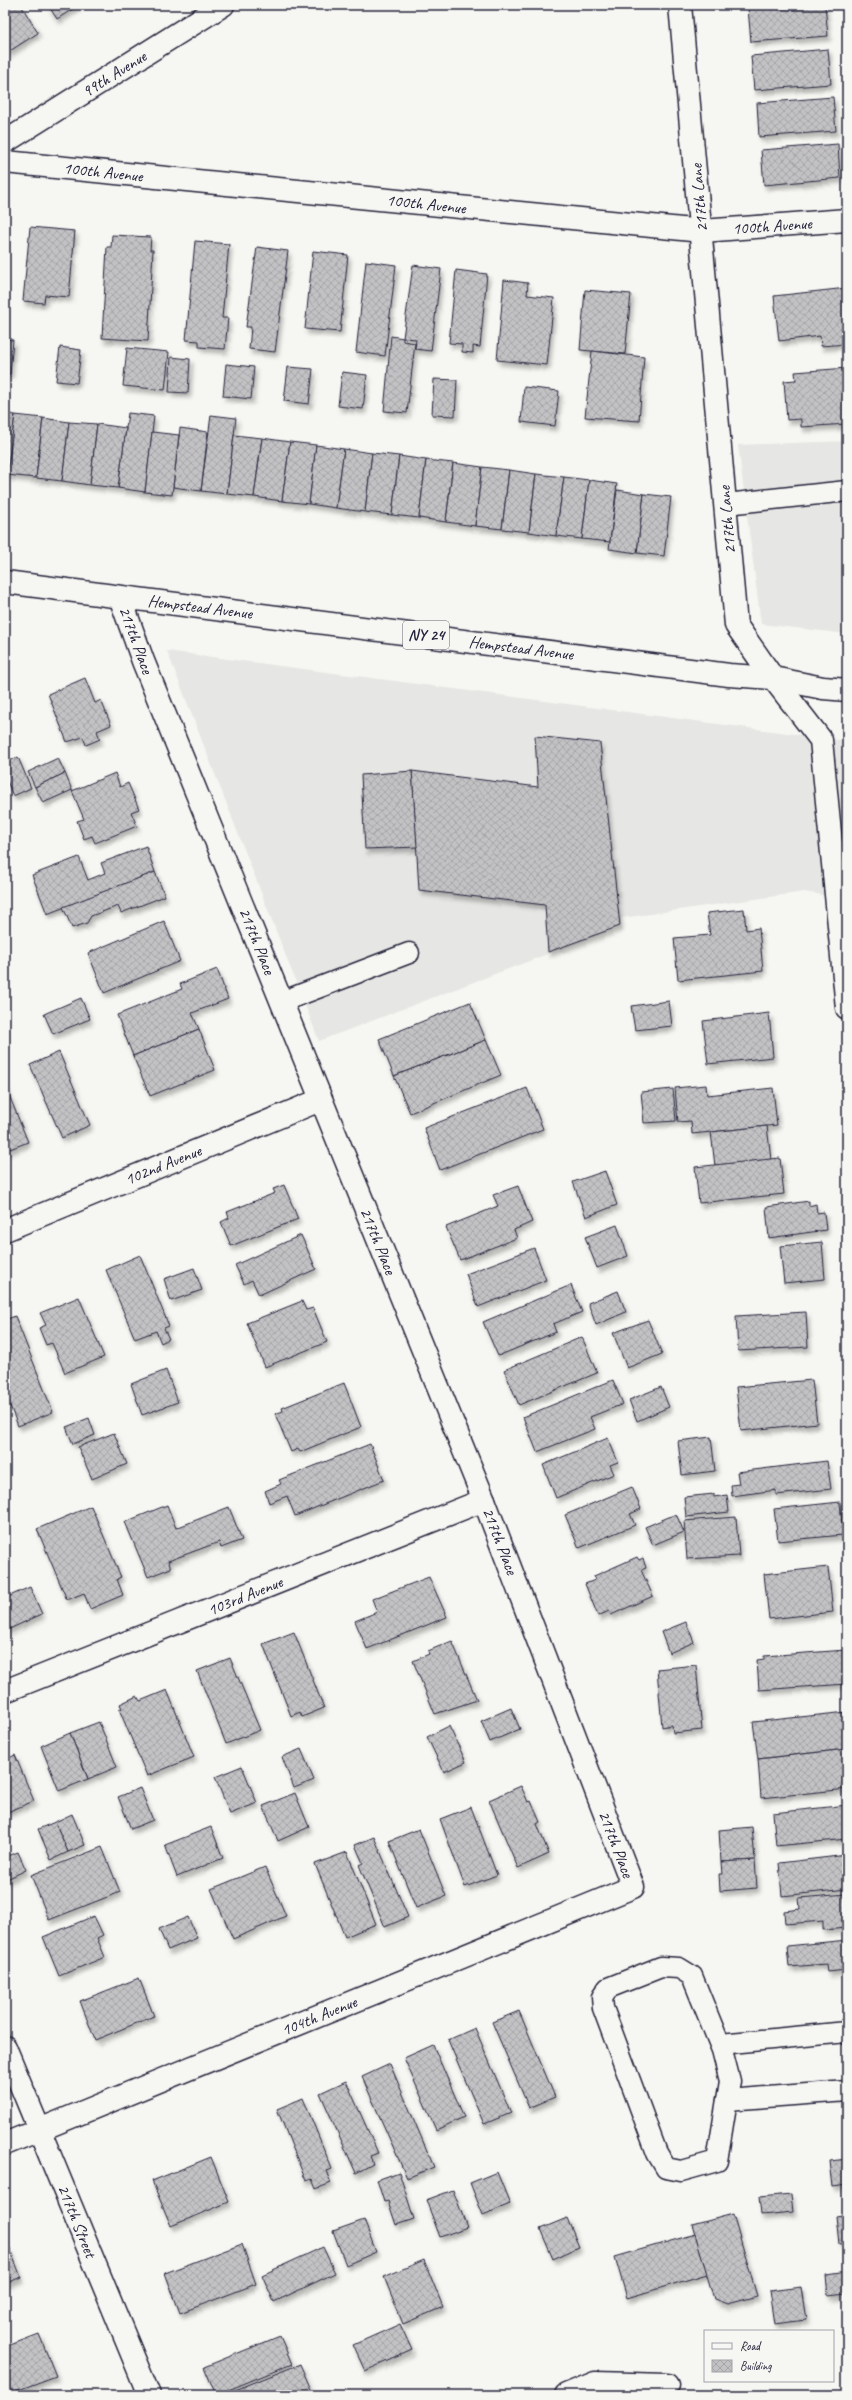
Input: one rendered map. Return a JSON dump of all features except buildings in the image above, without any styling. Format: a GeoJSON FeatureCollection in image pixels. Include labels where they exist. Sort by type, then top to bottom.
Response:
{"type":"FeatureCollection","features":[{"type":"Feature","properties":{"kind":"street","name":"99th Avenue"},"geometry":{"type":"LineString","coordinates":[[5,142],[224,5]]}},
{"type":"Feature","properties":{"kind":"street","name":"217th Lane"},"geometry":{"type":"LineString","coordinates":[[680,5],[702,231],[736,625],[773,678],[821,740],[847,1008]]}},
{"type":"Feature","properties":{"kind":"street","name":"100th Avenue"},"geometry":{"type":"LineString","coordinates":[[5,162],[702,231],[847,220]]}},
{"type":"Feature","properties":{"kind":"street","name":"Hempstead Avenue"},"geometry":{"type":"LineString","coordinates":[[5,582],[730,675],[773,678],[823,688],[847,690]]}},
{"type":"Feature","properties":{"kind":"street","name":"217th Place"},"geometry":{"type":"LineString","coordinates":[[120,597],[143,661],[320,1100],[484,1500],[633,1887]]}},
{"type":"Feature","properties":{"kind":"street","name":"102nd Avenue"},"geometry":{"type":"LineString","coordinates":[[5,1230],[320,1100]]}},
{"type":"Feature","properties":{"kind":"street","name":"103rd Avenue"},"geometry":{"type":"LineString","coordinates":[[5,1691],[484,1500]]}},
{"type":"Feature","properties":{"kind":"street","name":"104th Avenue"},"geometry":{"type":"LineString","coordinates":[[5,2144],[40,2131],[633,1887]]}},
{"type":"Feature","properties":{"kind":"street","name":"217th Street"},"geometry":{"type":"LineString","coordinates":[[5,2047],[149,2395]]}},
{"type":"Feature","properties":{"kind":"street"},"geometry":{"type":"LineString","coordinates":[[566,2395],[595,2383],[667,2385]]}},
{"type":"Feature","properties":{"kind":"lane"},"geometry":{"type":"LineString","coordinates":[[726,504],[847,491]]}},
{"type":"Feature","properties":{"kind":"lane"},"geometry":{"type":"LineString","coordinates":[[281,1002],[409,954]]}},
{"type":"Feature","properties":{"kind":"lane"},"geometry":{"type":"LineString","coordinates":[[661,1967],[679,1968],[692,1976],[720,2044],[730,2081],[727,2100],[716,2161],[681,2171],[666,2168],[658,2153],[603,2008],[602,1997],[608,1988],[661,1967]]}},
{"type":"Feature","properties":{"kind":"lane"},"geometry":{"type":"LineString","coordinates":[[720,2044],[847,2032]]}},
{"type":"Feature","properties":{"kind":"lane"},"geometry":{"type":"LineString","coordinates":[[727,2100],[847,2091]]}},
{"type":"Feature","properties":{"kind":"shaded area"},"geometry":{"type":"Polygon","coordinates":[[[847,441],[847,634],[761,624],[738,445],[847,441]]]}},
{"type":"Feature","properties":{"kind":"shaded area"},"geometry":{"type":"Polygon","coordinates":[[[167,651],[847,741],[847,899],[804,892],[622,918],[621,926],[319,1041],[167,651]]]}}]}
